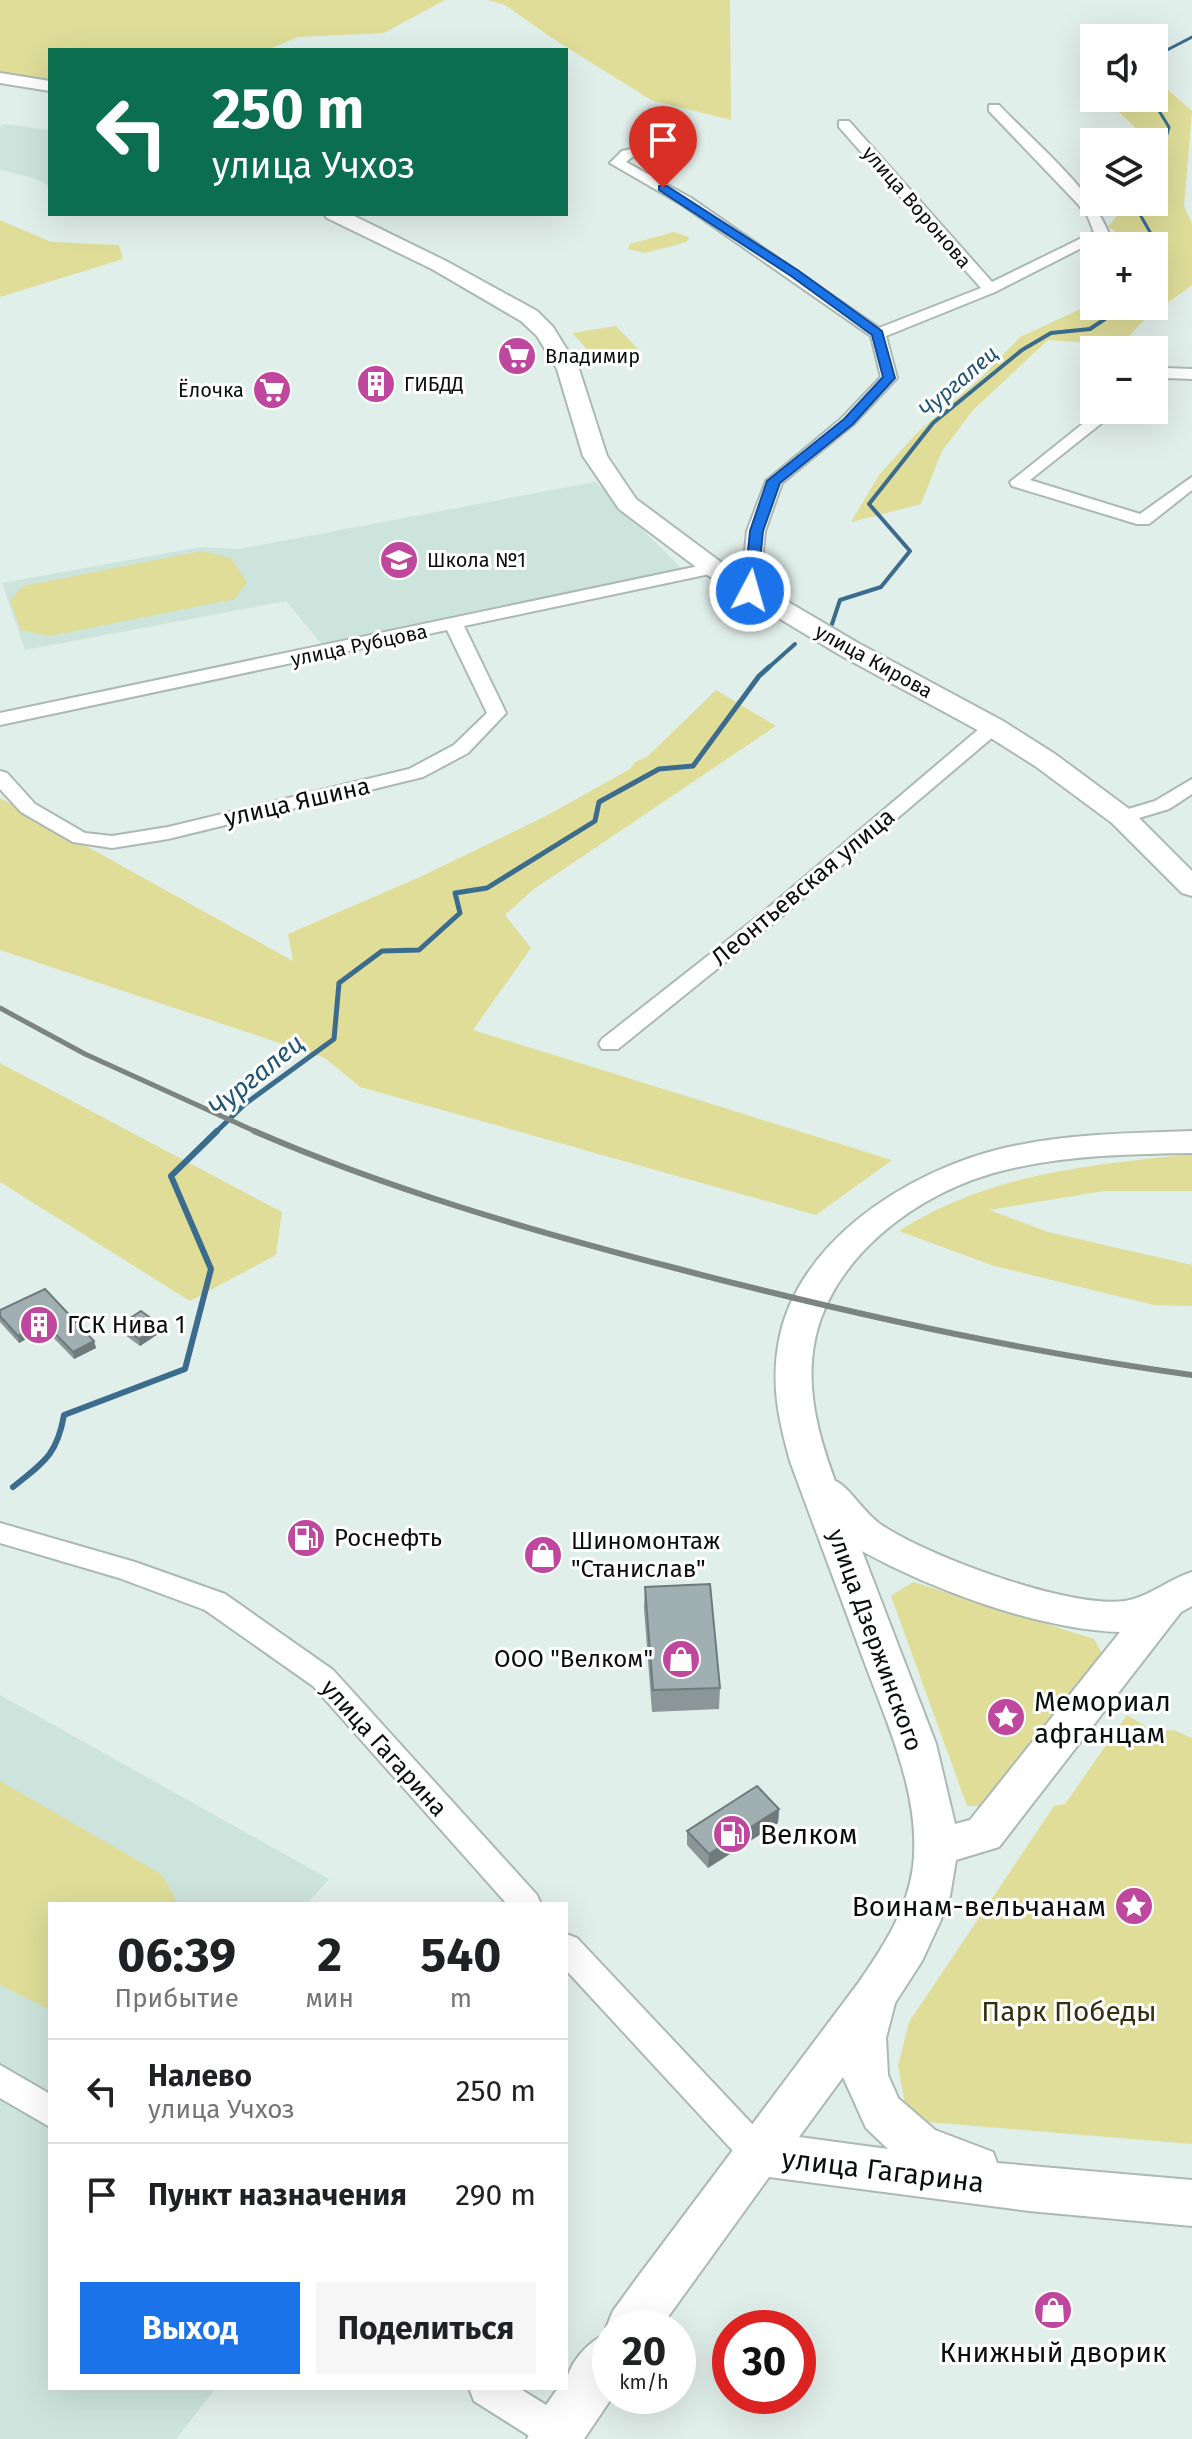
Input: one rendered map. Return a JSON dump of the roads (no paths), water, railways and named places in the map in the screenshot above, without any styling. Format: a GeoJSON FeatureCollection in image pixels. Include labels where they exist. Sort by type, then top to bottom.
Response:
{"type":"FeatureCollection","features":[{"type":"Feature","properties":{"kind":"main road"},"geometry":{"type":"LineString","coordinates":[[0,78],[48,86]]}},
{"type":"Feature","properties":{"kind":"main road","name":"улица Кирова"},"geometry":{"type":"LineString","coordinates":[[338,216],[439,265],[529,316],[545,332],[568,369],[595,456],[627,504],[713,568],[750,591],[993,727],[1122,817],[1192,887]]}},
{"type":"Feature","properties":{"kind":"main road"},"geometry":{"type":"LineString","coordinates":[[1120,1144],[1192,1123]]}},
{"type":"Feature","properties":{"kind":"main road","name":"улица Дзержинского"},"geometry":{"type":"LineString","coordinates":[[644,2310],[881,1986],[918,1922],[934,1872],[936,1847],[928,1792],[915,1744],[809,1461],[793,1388],[795,1353],[801,1328],[822,1279],[847,1247],[912,1194],[965,1172],[1016,1157],[1120,1144],[1192,1142]]}},
{"type":"Feature","properties":{"kind":"main road"},"geometry":{"type":"LineString","coordinates":[[809,1461],[849,1522],[888,1547],[940,1571],[1015,1598],[1072,1612],[1120,1617],[1179,1594]]}},
{"type":"Feature","properties":{"kind":"main road"},"geometry":{"type":"LineString","coordinates":[[936,1847],[984,1834],[1179,1594]]}},
{"type":"Feature","properties":{"kind":"main road"},"geometry":{"type":"LineString","coordinates":[[881,1986],[863,2038],[865,2075],[882,2113],[918,2145],[1029,2189]]}},
{"type":"Feature","properties":{"kind":"main road"},"geometry":{"type":"LineString","coordinates":[[802,2095],[805,2121],[821,2148],[855,2166]]}},
{"type":"Feature","properties":{"kind":"main road","name":"улица Гагарина"},"geometry":{"type":"LineString","coordinates":[[758,2154],[1029,2189],[1192,2203]]}},
{"type":"Feature","properties":{"kind":"main road"},"geometry":{"type":"LineString","coordinates":[[555,2436],[592,2383]]}},
{"type":"Feature","properties":{"kind":"street"},"geometry":{"type":"LineString","coordinates":[[878,334],[990,289],[1099,237],[1103,231],[1083,201],[994,108]]}},
{"type":"Feature","properties":{"kind":"street","name":"улица Воронова"},"geometry":{"type":"LineString","coordinates":[[844,124],[990,289]]}},
{"type":"Feature","properties":{"kind":"street"},"geometry":{"type":"LineString","coordinates":[[686,140],[627,154],[617,163],[686,201],[878,334],[889,378],[848,421],[774,481],[756,531],[750,591]]}},
{"type":"Feature","properties":{"kind":"street"},"geometry":{"type":"LineString","coordinates":[[1168,373],[1192,374]]}},
{"type":"Feature","properties":{"kind":"street"},"geometry":{"type":"LineString","coordinates":[[1092,424],[1018,482],[1143,520],[1192,482]]}},
{"type":"Feature","properties":{"kind":"street","name":"улица Рубцова"},"geometry":{"type":"LineString","coordinates":[[2,718],[713,568]]}},
{"type":"Feature","properties":{"kind":"street","name":"улица Яшина"},"geometry":{"type":"LineString","coordinates":[[0,777],[28,808],[80,838],[112,842],[182,829],[416,773],[452,758],[477,738],[497,713],[454,625]]}},
{"type":"Feature","properties":{"kind":"street","name":"Леонтьевская улица"},"geometry":{"type":"LineString","coordinates":[[610,1044],[768,918],[993,727]]}},
{"type":"Feature","properties":{"kind":"street"},"geometry":{"type":"LineString","coordinates":[[1122,817],[1162,805],[1192,785]]}},
{"type":"Feature","properties":{"kind":"street","name":"улица Гагарина"},"geometry":{"type":"LineString","coordinates":[[0,1533],[125,1569],[215,1602],[323,1678],[524,1902]]}},
{"type":"Feature","properties":{"kind":"street","name":"улица Гагарина"},"geometry":{"type":"LineString","coordinates":[[568,1950],[758,2154]]}},
{"type":"Feature","properties":{"kind":"street"},"geometry":{"type":"LineString","coordinates":[[0,2080],[48,2111]]}},
{"type":"Feature","properties":{"kind":"street"},"geometry":{"type":"LineString","coordinates":[[490,2390],[555,2436]]}},
{"type":"Feature","properties":{"kind":"waterway","name":"Чургалец"},"geometry":{"type":"LineString","coordinates":[[1168,49],[1192,37]]}},
{"type":"Feature","properties":{"kind":"waterway","name":"Чургалец"},"geometry":{"type":"LineString","coordinates":[[1160,112],[1168,130]]}},
{"type":"Feature","properties":{"kind":"waterway","name":"Чургалец"},"geometry":{"type":"LineString","coordinates":[[1141,216],[1150,232]]}},
{"type":"Feature","properties":{"kind":"waterway","name":"Чургалец"},"geometry":{"type":"LineString","coordinates":[[832,624],[840,600],[881,587],[910,551],[869,504],[933,423],[1022,350],[1051,333],[1090,329],[1103,320]]}},
{"type":"Feature","properties":{"kind":"waterway","name":"Чургалец"},"geometry":{"type":"LineString","coordinates":[[767,669],[795,644]]}},
{"type":"Feature","properties":{"kind":"waterway","name":"Чургалец"},"geometry":{"type":"LineString","coordinates":[[215,1133],[245,1104],[334,1039],[339,983],[382,951],[419,950],[460,913],[455,893],[487,888],[595,821],[599,802],[659,769],[693,766],[759,676],[769,667]]}},
{"type":"Feature","properties":{"kind":"waterway","name":"Чургалец"},"geometry":{"type":"LineString","coordinates":[[13,1487],[48,1457],[64,1415],[185,1369],[211,1269],[171,1176],[217,1131]]}},
{"type":"Feature","properties":{"kind":"railway"},"geometry":{"type":"LineString","coordinates":[[0,1008],[85,1054],[259,1133]]}},
{"type":"Feature","properties":{"kind":"railway"},"geometry":{"type":"LineString","coordinates":[[254,1131],[357,1172],[462,1208],[675,1268],[932,1329],[1192,1375]]}},
{"type":"Feature","properties":{"kind":"place","name":"Владимир"},"geometry":{"type":"Point","coordinates":[517,356]}},
{"type":"Feature","properties":{"kind":"place","name":"ГИБДД"},"geometry":{"type":"Point","coordinates":[376,384]}},
{"type":"Feature","properties":{"kind":"place","name":"Ёлочка"},"geometry":{"type":"Point","coordinates":[272,390]}},
{"type":"Feature","properties":{"kind":"place","name":"Школа №1"},"geometry":{"type":"Point","coordinates":[399,560]}},
{"type":"Feature","properties":{"kind":"place","name":"ГСК Нива 1"},"geometry":{"type":"Point","coordinates":[39,1325]}},
{"type":"Feature","properties":{"kind":"place","name":"Роснефть"},"geometry":{"type":"Point","coordinates":[306,1538]}},
{"type":"Feature","properties":{"kind":"place","name":"Шиномонтаж \"Станислав\""},"geometry":{"type":"Point","coordinates":[543,1555]}},
{"type":"Feature","properties":{"kind":"place","name":"ООО \"Велком\""},"geometry":{"type":"Point","coordinates":[681,1659]}},
{"type":"Feature","properties":{"kind":"place","name":"Мемориал афганцам"},"geometry":{"type":"Point","coordinates":[1006,1717]}},
{"type":"Feature","properties":{"kind":"place","name":"Велком"},"geometry":{"type":"Point","coordinates":[732,1834]}},
{"type":"Feature","properties":{"kind":"place","name":"Воинам-вельчанам"},"geometry":{"type":"Point","coordinates":[1134,1906]}},
{"type":"Feature","properties":{"kind":"place","name":"Книжный дворик"},"geometry":{"type":"Point","coordinates":[1053,2310]}},
{"type":"Feature","properties":{"kind":"park label","name":"Парк Победы"},"geometry":{"type":"Point","coordinates":[1069,2011]}}]}
